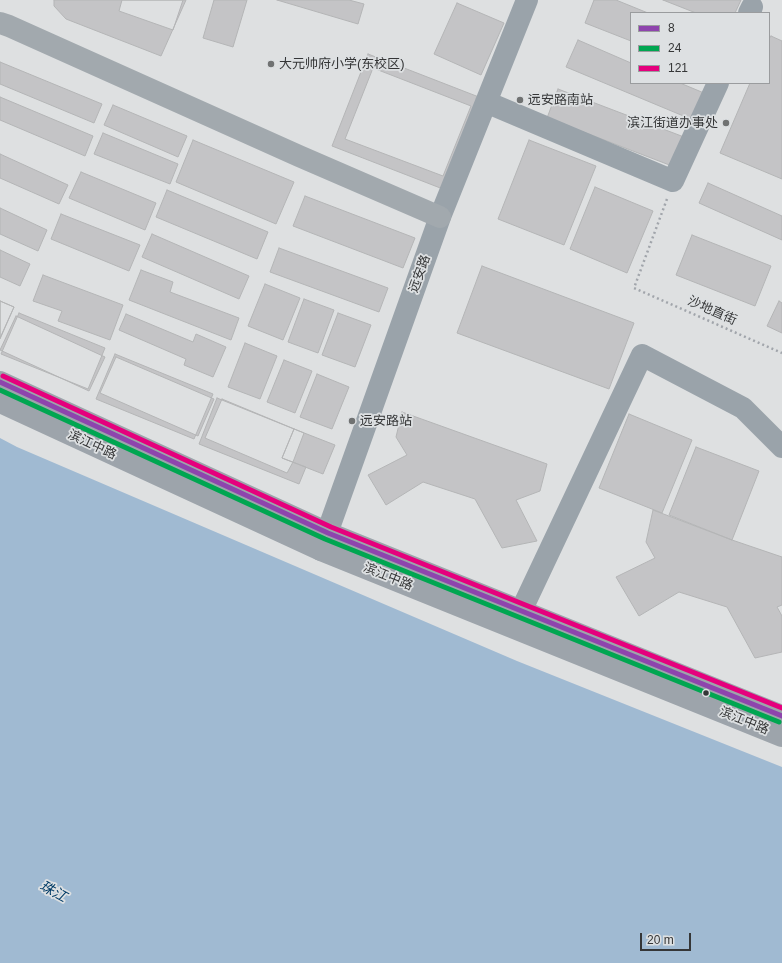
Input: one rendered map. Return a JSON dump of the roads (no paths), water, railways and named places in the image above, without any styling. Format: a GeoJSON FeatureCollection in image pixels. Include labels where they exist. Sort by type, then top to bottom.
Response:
{"type":"FeatureCollection","features":[{"type":"Feature","properties":{"kind":"highway"},"geometry":{"type":"LineString","coordinates":[[0,23],[440,217]]}},
{"type":"Feature","properties":{"kind":"main road","name":"滨江中路"},"geometry":{"type":"LineString","coordinates":[[0,382],[324,542],[520,611],[782,716]]}},
{"type":"Feature","properties":{"kind":"main road","name":"滨江中路"},"geometry":{"type":"LineString","coordinates":[[0,402],[324,542],[782,736]]}},
{"type":"Feature","properties":{"kind":"street","name":"远安路"},"geometry":{"type":"LineString","coordinates":[[324,542],[440,217],[526,0]]}},
{"type":"Feature","properties":{"kind":"street"},"geometry":{"type":"LineString","coordinates":[[486,102],[673,181],[718,84]]}},
{"type":"Feature","properties":{"kind":"street"},"geometry":{"type":"LineString","coordinates":[[520,611],[642,355],[743,408],[782,447]]}},
{"type":"Feature","properties":{"kind":"water","name":"珠江"},"geometry":{"type":"Polygon","coordinates":[[[0,438],[17,447],[517,661],[782,767],[782,963],[0,963],[0,438]]]}},
{"type":"Feature","properties":{"kind":"place","name":"大元帅府小学(东校区)"},"geometry":{"type":"Point","coordinates":[271,64]}},
{"type":"Feature","properties":{"kind":"place","name":"远安路南站"},"geometry":{"type":"Point","coordinates":[520,100]}},
{"type":"Feature","properties":{"kind":"place","name":"滨江街道办事处"},"geometry":{"type":"Point","coordinates":[726,123]}},
{"type":"Feature","properties":{"kind":"place","name":"远安路站"},"geometry":{"type":"Point","coordinates":[352,421]}}]}
